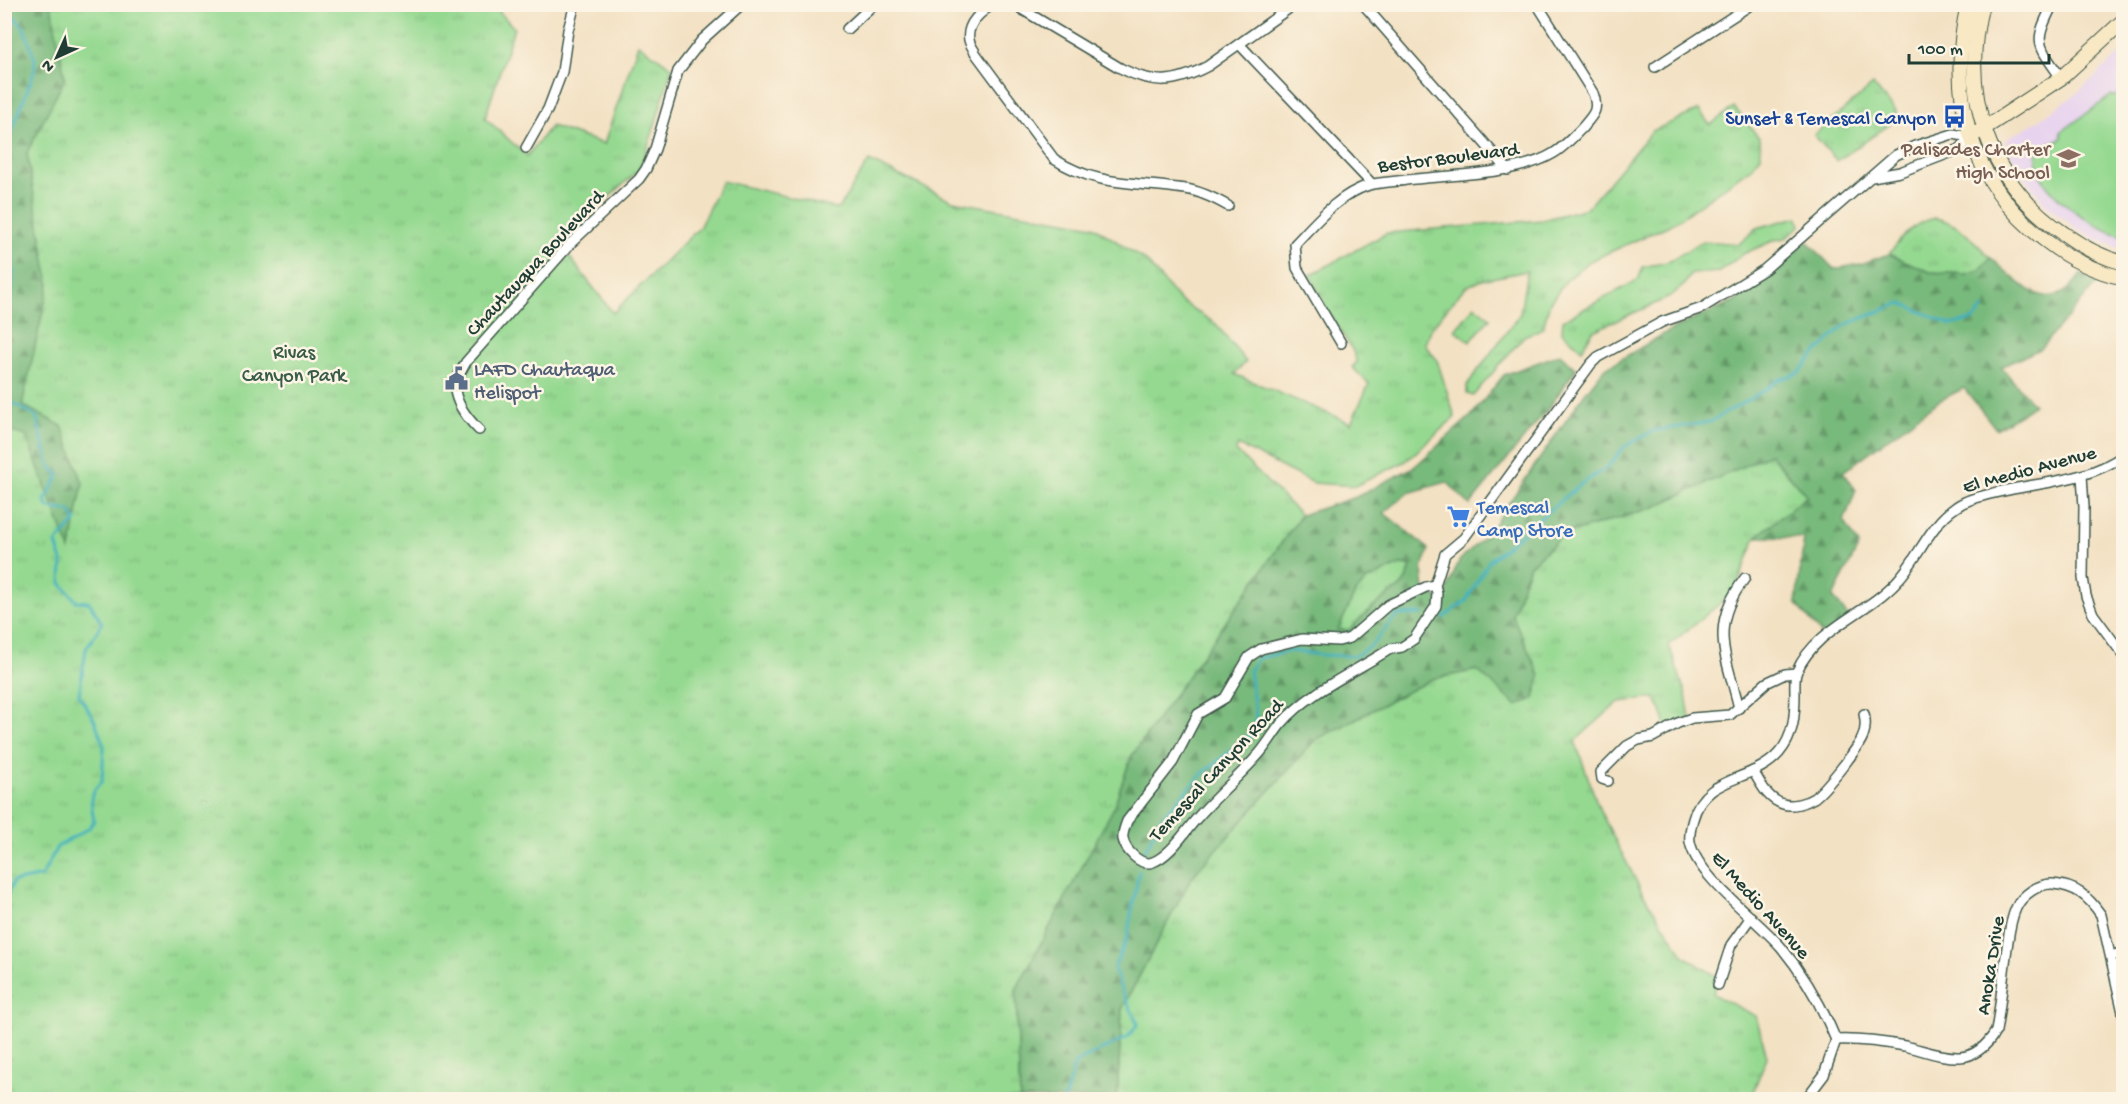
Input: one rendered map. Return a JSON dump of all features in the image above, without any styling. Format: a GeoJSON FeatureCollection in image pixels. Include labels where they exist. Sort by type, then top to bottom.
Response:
{"type":"FeatureCollection","features":[{"type":"Feature","properties":{"kind":"main road"},"geometry":{"type":"LineString","coordinates":[[1968,4],[1959,55],[1959,78],[1970,137],[1980,161],[2002,197],[2015,214],[2034,232],[2072,258],[2097,270],[2124,278]]}},
{"type":"Feature","properties":{"kind":"main road"},"geometry":{"type":"LineString","coordinates":[[1982,4],[1974,69],[1977,101],[1991,148],[2009,182],[2024,201],[2047,223],[2084,247],[2124,263]]}},
{"type":"Feature","properties":{"kind":"main road","name":"Temescal Canyon Road"},"geometry":{"type":"LineString","coordinates":[[1970,137],[2061,78],[2124,20]]}},
{"type":"Feature","properties":{"kind":"street"},"geometry":{"type":"LineString","coordinates":[[526,148],[548,109],[562,72],[568,30],[575,4]]}},
{"type":"Feature","properties":{"kind":"street","name":"Chautauqua Boulevard"},"geometry":{"type":"LineString","coordinates":[[479,430],[470,421],[455,388],[466,362],[571,243],[639,179],[655,149],[678,71],[702,40],[742,4]]}},
{"type":"Feature","properties":{"kind":"street"},"geometry":{"type":"LineString","coordinates":[[847,29],[874,4]]}},
{"type":"Feature","properties":{"kind":"street"},"geometry":{"type":"LineString","coordinates":[[994,4],[982,10],[972,23],[969,39],[976,54],[1054,159],[1071,170],[1094,178],[1110,182],[1185,189],[1205,194],[1228,206]]}},
{"type":"Feature","properties":{"kind":"street"},"geometry":{"type":"LineString","coordinates":[[1013,4],[1120,68],[1138,77],[1160,82],[1193,75],[1295,4]]}},
{"type":"Feature","properties":{"kind":"street"},"geometry":{"type":"LineString","coordinates":[[1362,4],[1508,170]]}},
{"type":"Feature","properties":{"kind":"street","name":"Bestor Boulevard"},"geometry":{"type":"LineString","coordinates":[[1341,343],[1297,268],[1295,244],[1324,213],[1350,192],[1372,184],[1508,170],[1531,164],[1553,154],[1570,140],[1596,111],[1593,93],[1537,4]]}},
{"type":"Feature","properties":{"kind":"street"},"geometry":{"type":"LineString","coordinates":[[1655,67],[1752,4]]}},
{"type":"Feature","properties":{"kind":"street"},"geometry":{"type":"LineString","coordinates":[[2053,4],[2040,30],[2039,40],[2043,52],[2061,78]]}},
{"type":"Feature","properties":{"kind":"street"},"geometry":{"type":"LineString","coordinates":[[1239,44],[1372,184]]}},
{"type":"Feature","properties":{"kind":"street","name":"Temescal Canyon Road"},"geometry":{"type":"LineString","coordinates":[[1435,585],[1388,604],[1350,638],[1339,641],[1302,639],[1261,649],[1249,657],[1225,698],[1198,714],[1173,762],[1127,821],[1123,840],[1130,852],[1143,863],[1151,863],[1165,854],[1217,795],[1259,754],[1280,725],[1299,706],[1390,649],[1401,647],[1414,639],[1436,606],[1435,585],[1445,554],[1464,538],[1591,364],[1599,357],[1662,322],[1702,308],[1765,269],[1896,155],[1953,134],[1970,137],[1960,150],[1900,172],[1872,177]]}},
{"type":"Feature","properties":{"kind":"street","name":"El Medio Avenue"},"geometry":{"type":"LineString","coordinates":[[1836,1040],[1824,1009],[1809,983],[1780,946],[1702,868],[1690,841],[1695,809],[1705,795],[1718,786],[1753,771],[1778,754],[1790,738],[1795,704],[1796,673],[1807,654],[1819,640],[1857,614],[1898,581],[1931,533],[1956,507],[1971,499],[2000,491],[2082,475],[2103,467],[2124,455]]}},
{"type":"Feature","properties":{"kind":"street"},"geometry":{"type":"LineString","coordinates":[[2082,475],[2085,596],[2102,628],[2124,656]]}},
{"type":"Feature","properties":{"kind":"street"},"geometry":{"type":"LineString","coordinates":[[1739,708],[1721,636],[1724,615],[1732,594],[1744,578]]}},
{"type":"Feature","properties":{"kind":"street"},"geometry":{"type":"LineString","coordinates":[[1608,781],[1602,779],[1601,772],[1627,746],[1638,740],[1653,737],[1692,718],[1730,715],[1766,683],[1785,674],[1796,673]]}},
{"type":"Feature","properties":{"kind":"street"},"geometry":{"type":"LineString","coordinates":[[1753,771],[1768,795],[1784,804],[1798,805],[1814,798],[1838,771],[1862,738],[1866,725],[1864,714]]}},
{"type":"Feature","properties":{"kind":"street","name":"Anoka Drive"},"geometry":{"type":"LineString","coordinates":[[1836,1040],[1858,1039],[1881,1042],[1962,1057],[1977,1052],[1989,1042],[1996,1031],[2011,922],[2017,905],[2030,892],[2047,884],[2065,885],[2079,890],[2092,902],[2101,915],[2124,1017]]}},
{"type":"Feature","properties":{"kind":"street"},"geometry":{"type":"LineString","coordinates":[[1718,985],[1731,945],[1751,917]]}},
{"type":"Feature","properties":{"kind":"street"},"geometry":{"type":"LineString","coordinates":[[2111,956],[2124,952]]}},
{"type":"Feature","properties":{"kind":"street"},"geometry":{"type":"LineString","coordinates":[[1805,1100],[1824,1076],[1836,1040]]}},
{"type":"Feature","properties":{"kind":"shaded area","name":"Palisades Charter High School"},"geometry":{"type":"Polygon","coordinates":[[[2123,51],[2123,250],[2081,232],[2047,206],[2019,172],[2006,146],[2006,141],[2076,94],[2123,51]]]}},
{"type":"Feature","properties":{"kind":"green space"},"geometry":{"type":"Polygon","coordinates":[[[4,5],[51,5],[65,78],[27,153],[49,284],[22,405],[62,426],[83,483],[70,550],[26,436],[5,430],[4,5]]]}},
{"type":"Feature","properties":{"kind":"green space","name":"Rivas Canyon Park"},"geometry":{"type":"Polygon","coordinates":[[[5,5],[493,5],[514,28],[485,118],[527,156],[551,126],[604,144],[638,44],[672,67],[639,170],[608,198],[590,206],[561,246],[613,313],[699,228],[722,181],[838,209],[869,161],[953,201],[1093,226],[1145,260],[1179,300],[1216,324],[1246,362],[1234,374],[1351,423],[1369,384],[1352,367],[1357,362],[1351,347],[1328,312],[1310,275],[1387,233],[1542,220],[1587,208],[1652,131],[1699,110],[1710,125],[1734,107],[1760,139],[1761,156],[1751,168],[1672,224],[1590,261],[1566,281],[1550,302],[1543,328],[1524,336],[1473,396],[1467,394],[1467,385],[1520,314],[1527,271],[1482,280],[1465,287],[1431,328],[1425,344],[1437,360],[1455,417],[1406,461],[1355,486],[1313,483],[1238,445],[1236,451],[1301,515],[1131,757],[1113,810],[1016,990],[1020,1099],[5,1100],[5,5]]]}},
{"type":"Feature","properties":{"kind":"green space"},"geometry":{"type":"Polygon","coordinates":[[[1873,85],[1896,111],[1896,120],[1837,161],[1814,135],[1873,85]]]}},
{"type":"Feature","properties":{"kind":"green space"},"geometry":{"type":"Polygon","coordinates":[[[2123,90],[2123,236],[2099,227],[2072,210],[2060,199],[2042,177],[2037,166],[2037,151],[2062,137],[2061,132],[2112,95],[2114,97],[2123,90]]]}},
{"type":"Feature","properties":{"kind":"green space"},"geometry":{"type":"Polygon","coordinates":[[[1797,217],[1801,225],[1786,238],[1775,240],[1743,254],[1719,272],[1691,274],[1683,286],[1668,298],[1593,331],[1582,349],[1562,332],[1563,320],[1638,280],[1643,267],[1668,262],[1703,241],[1739,244],[1757,228],[1797,217]]]}},
{"type":"Feature","properties":{"kind":"green space"},"geometry":{"type":"Polygon","coordinates":[[[1935,218],[1959,228],[1991,258],[1980,270],[1966,274],[1930,272],[1889,254],[1914,227],[1935,218]]]}},
{"type":"Feature","properties":{"kind":"green space"},"geometry":{"type":"Polygon","coordinates":[[[1807,241],[1834,269],[1861,264],[1889,254],[1930,272],[1966,274],[1980,270],[1991,258],[2024,286],[2035,293],[2047,296],[2058,295],[2070,288],[2081,274],[2098,282],[2040,349],[2001,367],[2034,405],[1996,429],[1964,388],[1937,402],[1843,472],[1856,490],[1844,521],[1859,545],[1833,597],[1850,619],[1824,637],[1796,603],[1804,538],[1756,537],[1807,496],[1770,454],[1652,508],[1563,535],[1530,565],[1512,615],[1540,676],[1534,699],[1517,706],[1477,670],[1432,679],[1315,740],[1191,878],[1122,1009],[1117,1099],[1020,1099],[1016,990],[1113,809],[1131,757],[1301,515],[1356,497],[1414,467],[1471,416],[1504,375],[1560,354],[1576,369],[1547,410],[1470,505],[1447,482],[1408,493],[1384,513],[1429,549],[1422,569],[1424,591],[1443,600],[1459,561],[1488,533],[1604,369],[1669,331],[1736,300],[1807,241]],[[1400,565],[1367,580],[1355,593],[1338,630],[1349,630],[1373,607],[1398,589],[1405,581],[1411,566],[1400,565]]]}},
{"type":"Feature","properties":{"kind":"green space"},"geometry":{"type":"Polygon","coordinates":[[[1475,306],[1490,318],[1470,342],[1455,330],[1475,306]]]}},
{"type":"Feature","properties":{"kind":"green space"},"geometry":{"type":"Polygon","coordinates":[[[1770,453],[1807,496],[1756,537],[1735,591],[1669,645],[1686,695],[1690,718],[1667,727],[1656,698],[1619,702],[1575,741],[1600,811],[1642,892],[1684,956],[1718,977],[1713,994],[1756,1016],[1767,1057],[1750,1099],[1117,1100],[1122,1009],[1191,878],[1315,740],[1432,679],[1478,670],[1517,705],[1540,676],[1512,615],[1530,565],[1563,535],[1652,508],[1770,453]]]}},
{"type":"Feature","properties":{"kind":"green space"},"geometry":{"type":"Polygon","coordinates":[[[1400,565],[1411,566],[1402,586],[1373,607],[1349,630],[1338,630],[1355,593],[1367,580],[1400,565]]]}},
{"type":"Feature","properties":{"kind":"waterway"},"geometry":{"type":"LineString","coordinates":[[4,5],[24,28],[35,60],[34,72],[4,152]]}},
{"type":"Feature","properties":{"kind":"waterway"},"geometry":{"type":"LineString","coordinates":[[4,211],[13,264],[12,291],[4,316]]}},
{"type":"Feature","properties":{"kind":"waterway"},"geometry":{"type":"LineString","coordinates":[[1444,617],[1466,601],[1489,561],[1581,484],[1608,467],[1624,447],[1653,431],[1710,422],[1778,380],[1800,372],[1845,325],[1901,303],[1951,325],[1975,319],[1983,308]]}},
{"type":"Feature","properties":{"kind":"waterway"},"geometry":{"type":"LineString","coordinates":[[4,391],[14,404],[36,416],[49,465],[59,475],[45,501],[49,508],[70,511],[76,521],[56,543],[62,561],[61,583],[76,601],[89,602],[102,623],[86,649],[79,695],[94,719],[104,746],[102,781],[94,790],[91,799],[94,821],[89,828],[57,847],[42,876],[13,882],[4,901]]}},
{"type":"Feature","properties":{"kind":"waterway"},"geometry":{"type":"LineString","coordinates":[[1145,850],[1162,817],[1204,772],[1252,734],[1256,716],[1249,671],[1258,658],[1291,651],[1355,656],[1371,646],[1397,615],[1422,614]]}},
{"type":"Feature","properties":{"kind":"waterway"},"geometry":{"type":"LineString","coordinates":[[1064,1100],[1075,1063],[1128,1037],[1138,1024],[1122,992],[1114,968],[1127,938],[1139,871]]}},
{"type":"Feature","properties":{"kind":"place","name":"Sunset & Temescal Canyon"},"geometry":{"type":"Point","coordinates":[1954,117]}},
{"type":"Feature","properties":{"kind":"place","name":"Palisades Charter High School"},"geometry":{"type":"Point","coordinates":[2068,159]}},
{"type":"Feature","properties":{"kind":"place","name":"LAFD Chautaqua Helispot"},"geometry":{"type":"Point","coordinates":[456,379]}},
{"type":"Feature","properties":{"kind":"place","name":"Temescal Camp Store"},"geometry":{"type":"Point","coordinates":[1459,517]}}]}
